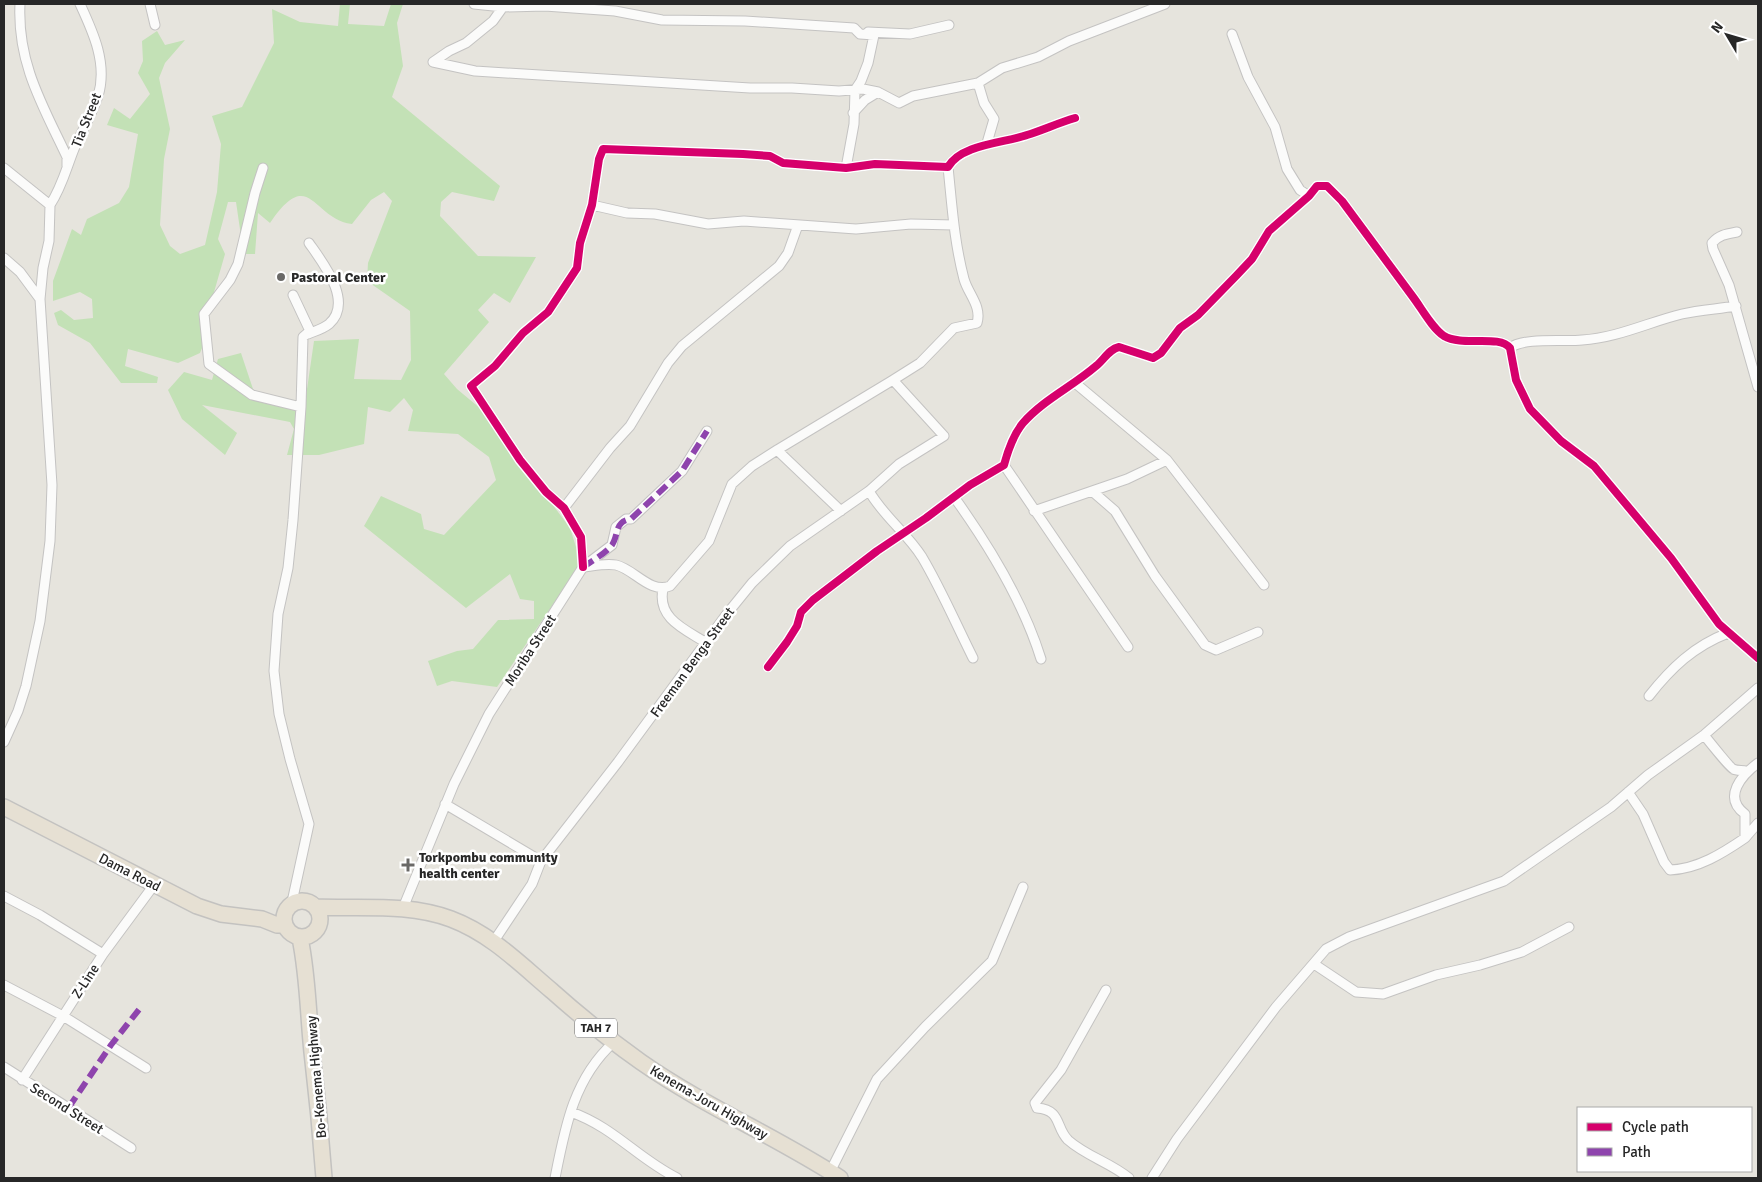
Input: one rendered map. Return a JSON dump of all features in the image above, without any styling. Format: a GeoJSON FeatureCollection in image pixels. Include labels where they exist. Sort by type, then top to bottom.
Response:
{"type":"FeatureCollection","features":[{"type":"Feature","properties":{"kind":"highway","name":"Dama Road"},"geometry":{"type":"LineString","coordinates":[[4,807],[197,906],[221,914],[262,919],[288,913]]}},
{"type":"Feature","properties":{"kind":"highway"},"geometry":{"type":"LineString","coordinates":[[303,901],[318,914],[317,930],[305,937],[290,934],[288,913],[303,901]]}},
{"type":"Feature","properties":{"kind":"highway","name":"Kenema-Joru Highway"},"geometry":{"type":"LineString","coordinates":[[318,914],[348,909],[403,908],[450,919],[494,941],[614,1042],[684,1090],[835,1175]]}},
{"type":"Feature","properties":{"kind":"highway","name":"Bo-Kenema Highway"},"geometry":{"type":"LineString","coordinates":[[305,937],[306,976],[312,1051],[320,1102],[324,1178]]}},
{"type":"Feature","properties":{"kind":"street"},"geometry":{"type":"LineString","coordinates":[[20,4],[22,50],[36,95],[67,157],[67,171]]}},
{"type":"Feature","properties":{"kind":"street","name":"Tia Street"},"geometry":{"type":"LineString","coordinates":[[50,205],[62,186],[74,149],[98,95],[102,78],[93,31],[80,4]]}},
{"type":"Feature","properties":{"kind":"street"},"geometry":{"type":"LineString","coordinates":[[150,4],[155,25]]}},
{"type":"Feature","properties":{"kind":"street"},"geometry":{"type":"LineString","coordinates":[[474,4],[503,7],[546,5],[615,11],[662,20],[806,24],[854,28],[860,31],[860,34],[874,35],[868,63],[855,90],[854,124],[846,168]]}},
{"type":"Feature","properties":{"kind":"street"},"geometry":{"type":"LineString","coordinates":[[503,7],[493,21],[466,43],[449,51],[433,62],[475,71],[750,88],[878,92],[899,103],[913,96],[978,83],[1002,68],[1038,57],[1069,41],[1165,4]]}},
{"type":"Feature","properties":{"kind":"street"},"geometry":{"type":"LineString","coordinates":[[860,31],[910,34],[949,25]]}},
{"type":"Feature","properties":{"kind":"street"},"geometry":{"type":"LineString","coordinates":[[1232,34],[1248,77],[1275,127],[1288,169],[1300,190],[1309,196]]}},
{"type":"Feature","properties":{"kind":"street"},"geometry":{"type":"LineString","coordinates":[[978,83],[984,102],[994,119],[987,143]]}},
{"type":"Feature","properties":{"kind":"street"},"geometry":{"type":"LineString","coordinates":[[853,113],[861,104],[878,92]]}},
{"type":"Feature","properties":{"kind":"street"},"geometry":{"type":"LineString","coordinates":[[948,167],[875,164],[846,168],[783,163],[770,156],[603,149],[599,159],[592,205],[580,243],[577,268],[548,312],[523,333],[495,366],[471,386],[520,460],[546,492],[564,508],[581,537],[584,567],[614,565],[663,589],[670,586],[709,541],[732,484],[752,466],[920,363],[954,328],[977,322],[978,313],[966,284],[955,244],[948,167],[952,160],[987,143],[1027,135],[1075,118]]}},
{"type":"Feature","properties":{"kind":"street"},"geometry":{"type":"LineString","coordinates":[[4,168],[50,205],[49,241],[43,268],[40,299],[52,485],[50,541],[40,621],[18,711],[4,742]]}},
{"type":"Feature","properties":{"kind":"street"},"geometry":{"type":"LineString","coordinates":[[263,168],[238,264],[230,280],[204,314],[209,364],[252,394],[301,407]]}},
{"type":"Feature","properties":{"kind":"street"},"geometry":{"type":"LineString","coordinates":[[768,666],[797,626],[801,612],[813,600],[970,485],[1004,465],[1008,448],[1023,423],[1096,366],[1113,348],[1119,347],[1153,358],[1161,353],[1180,328],[1198,315],[1252,259],[1269,231],[1309,196],[1317,186],[1327,186],[1334,192],[1444,336],[1468,342],[1499,341],[1510,348],[1516,380],[1530,408],[1561,442],[1594,466],[1671,558],[1711,614],[1728,633],[1758,658]]}},
{"type":"Feature","properties":{"kind":"street"},"geometry":{"type":"LineString","coordinates":[[592,205],[628,213],[655,214],[708,224],[744,221],[856,228],[912,224],[954,225]]}},
{"type":"Feature","properties":{"kind":"street"},"geometry":{"type":"LineString","coordinates":[[564,508],[610,448],[630,426],[677,352],[692,336],[779,266],[788,253],[798,224]]}},
{"type":"Feature","properties":{"kind":"street"},"geometry":{"type":"LineString","coordinates":[[1737,232],[1722,234],[1712,243],[1736,306],[1758,387]]}},
{"type":"Feature","properties":{"kind":"street"},"geometry":{"type":"LineString","coordinates":[[303,337],[328,325],[340,304],[326,269],[309,243]]}},
{"type":"Feature","properties":{"kind":"street"},"geometry":{"type":"LineString","coordinates":[[4,258],[20,272],[40,299]]}},
{"type":"Feature","properties":{"kind":"street"},"geometry":{"type":"LineString","coordinates":[[288,913],[309,824],[290,759],[280,714],[274,671],[278,614],[288,568],[291,539],[301,407],[303,337],[310,331],[293,295]]}},
{"type":"Feature","properties":{"kind":"street"},"geometry":{"type":"LineString","coordinates":[[1510,348],[1525,343],[1587,340],[1646,327],[1681,314],[1736,306]]}},
{"type":"Feature","properties":{"kind":"street","name":"Freeman Benga Street"},"geometry":{"type":"LineString","coordinates":[[494,941],[532,884],[541,861],[618,762],[705,642],[768,566],[790,546],[869,491],[899,464],[944,436],[893,380]]}},
{"type":"Feature","properties":{"kind":"street"},"geometry":{"type":"LineString","coordinates":[[1074,382],[1167,460],[1264,585]]}},
{"type":"Feature","properties":{"kind":"street","name":"Moriba Street"},"geometry":{"type":"LineString","coordinates":[[403,908],[445,804],[489,714],[584,567],[612,545],[616,527],[626,519],[631,519],[682,471],[707,431]]}},
{"type":"Feature","properties":{"kind":"street"},"geometry":{"type":"LineString","coordinates":[[778,450],[841,511]]}},
{"type":"Feature","properties":{"kind":"street"},"geometry":{"type":"LineString","coordinates":[[1034,510],[1127,479],[1167,460]]}},
{"type":"Feature","properties":{"kind":"street"},"geometry":{"type":"LineString","coordinates":[[1004,465],[1128,647]]}},
{"type":"Feature","properties":{"kind":"street"},"geometry":{"type":"LineString","coordinates":[[869,491],[885,516],[898,530],[904,532],[936,583],[973,658]]}},
{"type":"Feature","properties":{"kind":"street"},"geometry":{"type":"LineString","coordinates":[[1092,491],[1115,511],[1155,576],[1206,645],[1216,650],[1258,632]]}},
{"type":"Feature","properties":{"kind":"street"},"geometry":{"type":"LineString","coordinates":[[954,497],[980,534],[1001,569],[1028,623],[1041,659]]}},
{"type":"Feature","properties":{"kind":"street"},"geometry":{"type":"LineString","coordinates":[[663,589],[661,600],[671,621],[705,642]]}},
{"type":"Feature","properties":{"kind":"street"},"geometry":{"type":"LineString","coordinates":[[1649,696],[1670,671],[1698,647],[1728,633]]}},
{"type":"Feature","properties":{"kind":"street"},"geometry":{"type":"LineString","coordinates":[[1152,1178],[1177,1139],[1221,1080],[1276,1008],[1326,949],[1349,937],[1504,881],[1538,857],[1556,848],[1704,735],[1758,688]]}},
{"type":"Feature","properties":{"kind":"street"},"geometry":{"type":"LineString","coordinates":[[1704,735],[1719,751],[1729,766],[1733,769],[1746,771]]}},
{"type":"Feature","properties":{"kind":"street"},"geometry":{"type":"LineString","coordinates":[[1745,838],[1746,814],[1739,809],[1734,793],[1746,771],[1758,763]]}},
{"type":"Feature","properties":{"kind":"street"},"geometry":{"type":"LineString","coordinates":[[1628,792],[1643,814],[1664,862],[1670,870],[1679,870],[1714,857],[1745,838],[1758,823]]}},
{"type":"Feature","properties":{"kind":"street"},"geometry":{"type":"LineString","coordinates":[[445,804],[541,861]]}},
{"type":"Feature","properties":{"kind":"street","name":"Z-Line"},"geometry":{"type":"LineString","coordinates":[[22,1080],[103,954],[154,885]]}},
{"type":"Feature","properties":{"kind":"street"},"geometry":{"type":"LineString","coordinates":[[835,1175],[877,1079],[925,1027],[992,961],[1023,886]]}},
{"type":"Feature","properties":{"kind":"street"},"geometry":{"type":"LineString","coordinates":[[4,896],[40,915],[103,954]]}},
{"type":"Feature","properties":{"kind":"street"},"geometry":{"type":"LineString","coordinates":[[1314,964],[1356,992],[1383,994],[1436,975],[1480,965],[1522,952],[1570,927]]}},
{"type":"Feature","properties":{"kind":"street"},"geometry":{"type":"LineString","coordinates":[[4,985],[62,1016],[146,1068]]}},
{"type":"Feature","properties":{"kind":"street"},"geometry":{"type":"LineString","coordinates":[[1106,990],[1060,1070],[1035,1103],[1038,1108],[1049,1110],[1054,1114],[1067,1139],[1129,1178]]}},
{"type":"Feature","properties":{"kind":"street"},"geometry":{"type":"LineString","coordinates":[[555,1178],[571,1112],[586,1074],[598,1056],[614,1042]]}},
{"type":"Feature","properties":{"kind":"street","name":"Second Street"},"geometry":{"type":"LineString","coordinates":[[4,1067],[131,1148]]}},
{"type":"Feature","properties":{"kind":"street"},"geometry":{"type":"LineString","coordinates":[[571,1112],[606,1127],[642,1156],[677,1178]]}},
{"type":"Feature","properties":{"kind":"green space"},"geometry":{"type":"Polygon","coordinates":[[[340,4],[350,4],[348,24],[384,26],[391,4],[403,4],[397,23],[403,66],[392,97],[500,186],[494,201],[452,192],[441,202],[440,216],[478,256],[536,257],[510,303],[494,293],[478,310],[489,322],[444,374],[457,389],[481,409],[570,528],[581,563],[497,687],[452,681],[437,686],[428,661],[457,651],[473,649],[498,620],[534,619],[534,601],[520,599],[510,574],[466,608],[364,526],[381,496],[421,514],[424,529],[444,535],[496,480],[489,457],[458,434],[408,431],[413,410],[404,398],[390,412],[368,407],[364,444],[319,455],[287,455],[294,429],[290,422],[202,405],[237,433],[225,455],[182,419],[168,390],[184,372],[212,380],[218,359],[241,353],[256,398],[304,410],[314,341],[359,339],[354,379],[401,380],[411,360],[410,311],[367,281],[368,263],[392,201],[384,192],[371,200],[352,224],[339,220],[303,196],[294,198],[283,206],[270,223],[258,213],[255,254],[236,254],[241,236],[236,202],[228,202],[218,239],[225,254],[210,306],[207,336],[200,353],[178,363],[128,349],[125,366],[158,377],[157,383],[121,383],[90,343],[58,325],[54,313],[61,310],[74,320],[93,318],[92,299],[80,292],[53,301],[53,281],[72,229],[81,235],[87,219],[119,203],[129,187],[138,134],[107,125],[114,108],[130,119],[150,94],[138,73],[143,61],[142,41],[157,31],[165,45],[185,40],[165,63],[159,78],[170,129],[164,159],[160,225],[170,246],[180,254],[205,245],[217,192],[221,144],[212,116],[242,107],[274,43],[272,9],[300,22],[338,26],[340,4]]]}},
{"type":"Feature","properties":{"kind":"marked path"},"geometry":{"type":"LineString","coordinates":[[583,567],[599,557],[612,545],[619,525],[622,522],[631,519],[682,471],[707,431]]}},
{"type":"Feature","properties":{"kind":"marked path"},"geometry":{"type":"LineString","coordinates":[[69,1107],[111,1045],[141,1007]]}},
{"type":"Feature","properties":{"kind":"cycle path"},"geometry":{"type":"LineString","coordinates":[[583,567],[581,537],[564,508],[546,492],[520,460],[471,386],[495,366],[523,333],[548,312],[577,268],[580,243],[592,205],[599,159],[603,149],[770,156],[783,163],[846,168],[875,164],[948,167],[954,159],[973,149],[1018,138],[1075,118]]}},
{"type":"Feature","properties":{"kind":"cycle path"},"geometry":{"type":"LineString","coordinates":[[768,667],[797,626],[801,612],[813,600],[877,551],[970,485],[1004,465],[1016,433],[1023,423],[1040,407],[1099,364],[1115,348],[1119,347],[1153,358],[1161,353],[1180,328],[1198,315],[1252,259],[1269,231],[1309,196],[1317,186],[1327,186],[1342,201],[1440,333],[1461,341],[1498,342],[1510,348],[1516,380],[1530,409],[1561,441],[1594,466],[1671,558],[1719,624],[1758,658]]}},
{"type":"Feature","properties":{"kind":"place","name":"Pastoral Center"},"geometry":{"type":"Point","coordinates":[281,277]}},
{"type":"Feature","properties":{"kind":"place","name":"Torkpombu community health center"},"geometry":{"type":"Point","coordinates":[408,865]}}]}
